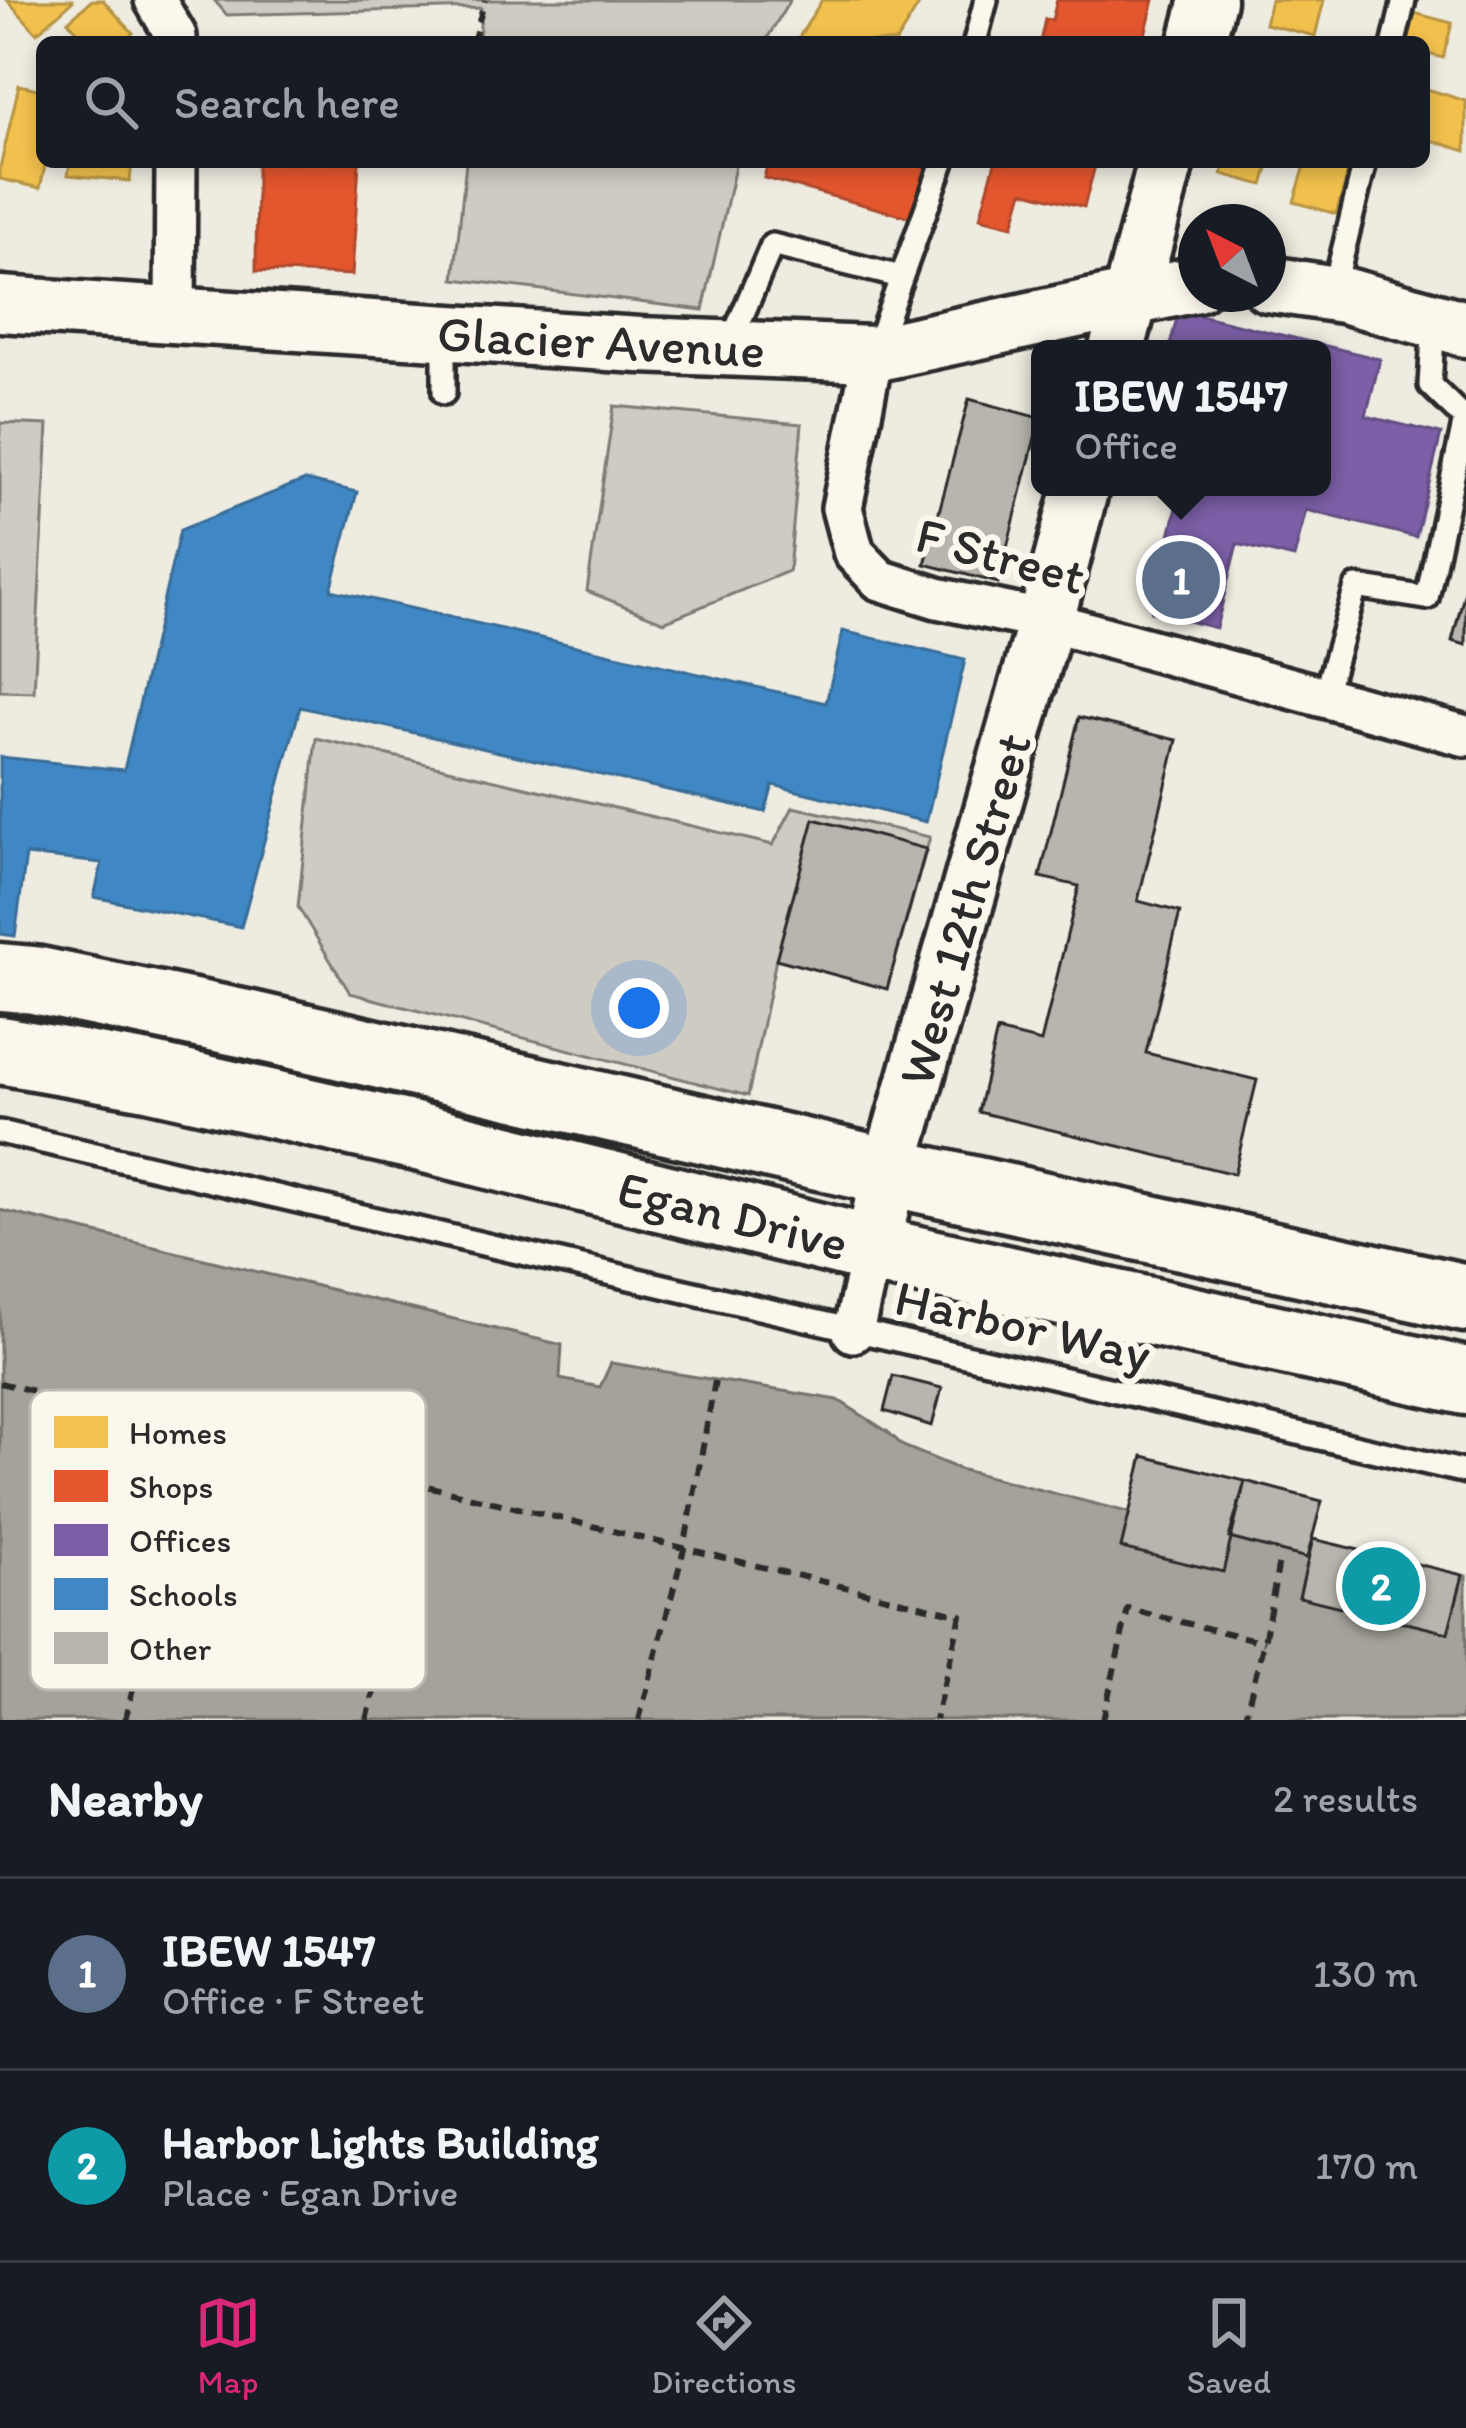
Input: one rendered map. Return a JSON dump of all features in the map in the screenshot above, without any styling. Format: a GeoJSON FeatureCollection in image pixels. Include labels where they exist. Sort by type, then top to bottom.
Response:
{"type":"FeatureCollection","features":[{"type":"Feature","properties":{"kind":"highway","name":"Egan Drive"},"geometry":{"type":"LineString","coordinates":[[0,977],[246,1024],[1466,1298]]}},
{"type":"Feature","properties":{"kind":"highway","name":"Egan Drive"},"geometry":{"type":"LineString","coordinates":[[0,1050],[148,1076],[410,1135],[872,1250],[1466,1382]]}},
{"type":"Feature","properties":{"kind":"highway"},"geometry":{"type":"LineString","coordinates":[[1212,1325],[1303,1384],[1466,1419]]}},
{"type":"Feature","properties":{"kind":"main road"},"geometry":{"type":"LineString","coordinates":[[1199,36],[1208,0]]}},
{"type":"Feature","properties":{"kind":"main road"},"geometry":{"type":"LineString","coordinates":[[1124,324],[1164,168]]}},
{"type":"Feature","properties":{"kind":"main road"},"geometry":{"type":"LineString","coordinates":[[1286,286],[1333,293],[1450,325]]}},
{"type":"Feature","properties":{"kind":"main road","name":"Glacier Avenue"},"geometry":{"type":"LineString","coordinates":[[0,304],[728,350],[873,354],[1124,324],[1178,294]]}},
{"type":"Feature","properties":{"kind":"main road","name":"West 12th Street"},"geometry":{"type":"LineString","coordinates":[[872,1250],[889,1172],[1079,496]]}},
{"type":"Feature","properties":{"kind":"street"},"geometry":{"type":"LineString","coordinates":[[155,0],[176,36]]}},
{"type":"Feature","properties":{"kind":"street"},"geometry":{"type":"LineString","coordinates":[[175,314],[176,168]]}},
{"type":"Feature","properties":{"kind":"street","name":"F Street"},"geometry":{"type":"LineString","coordinates":[[873,354],[842,508],[854,553],[880,580],[1466,736]]}},
{"type":"Feature","properties":{"kind":"street","name":"West 12th Street"},"geometry":{"type":"LineString","coordinates":[[853,1332],[872,1250]]}},
{"type":"Feature","properties":{"kind":"lane"},"geometry":{"type":"LineString","coordinates":[[977,36],[986,0]]}},
{"type":"Feature","properties":{"kind":"lane"},"geometry":{"type":"LineString","coordinates":[[1395,36],[1404,0]]}},
{"type":"Feature","properties":{"kind":"lane"},"geometry":{"type":"LineString","coordinates":[[873,354],[941,168]]}},
{"type":"Feature","properties":{"kind":"lane"},"geometry":{"type":"LineString","coordinates":[[1333,293],[1364,168]]}},
{"type":"Feature","properties":{"kind":"lane"},"geometry":{"type":"LineString","coordinates":[[728,350],[772,245],[901,277]]}},
{"type":"Feature","properties":{"kind":"lane"},"geometry":{"type":"LineString","coordinates":[[1324,697],[1356,587],[1427,598],[1465,419],[1430,385],[1450,325]]}},
{"type":"Feature","properties":{"kind":"lane"},"geometry":{"type":"LineString","coordinates":[[444,333],[444,393]]}},
{"type":"Feature","properties":{"kind":"lane","name":"Harbor Way"},"geometry":{"type":"LineString","coordinates":[[0,1132],[1466,1472]]}},
{"type":"Feature","properties":{"kind":"path"},"geometry":{"type":"LineString","coordinates":[[475,36],[485,0]]}},
{"type":"Feature","properties":{"kind":"path"},"geometry":{"type":"LineString","coordinates":[[640,1720],[684,1549],[715,1381]]}},
{"type":"Feature","properties":{"kind":"path"},"geometry":{"type":"LineString","coordinates":[[0,1383],[30,1390]]}},
{"type":"Feature","properties":{"kind":"path"},"geometry":{"type":"LineString","coordinates":[[426,1487],[961,1615],[935,1720]]}},
{"type":"Feature","properties":{"kind":"path"},"geometry":{"type":"LineString","coordinates":[[1244,1720],[1280,1556]]}},
{"type":"Feature","properties":{"kind":"path"},"geometry":{"type":"LineString","coordinates":[[1102,1720],[1128,1610],[1264,1642]]}},
{"type":"Feature","properties":{"kind":"path"},"geometry":{"type":"LineString","coordinates":[[125,1720],[133,1690]]}},
{"type":"Feature","properties":{"kind":"path"},"geometry":{"type":"LineString","coordinates":[[367,1720],[374,1690]]}},
{"type":"Feature","properties":{"kind":"shaded area"},"geometry":{"type":"Polygon","coordinates":[[[214,0],[790,0],[769,36],[479,36],[481,8],[227,15],[214,0]]]}},
{"type":"Feature","properties":{"kind":"shaded area"},"geometry":{"type":"Polygon","coordinates":[[[465,168],[735,168],[703,310],[454,279],[465,168]]]}},
{"type":"Feature","properties":{"kind":"shaded area"},"geometry":{"type":"Polygon","coordinates":[[[614,406],[802,424],[789,571],[664,622],[587,591],[614,406]]]}},
{"type":"Feature","properties":{"kind":"shaded area"},"geometry":{"type":"Polygon","coordinates":[[[0,423],[48,425],[34,692],[0,691],[0,423]]]}},
{"type":"Feature","properties":{"kind":"shaded area"},"geometry":{"type":"Polygon","coordinates":[[[316,738],[773,845],[793,807],[930,837],[887,989],[776,959],[748,1096],[350,993],[298,907],[316,738]]]}},
{"type":"Feature","properties":{"kind":"shaded area"},"geometry":{"type":"Polygon","coordinates":[[[0,1210],[562,1345],[560,1379],[600,1387],[611,1363],[838,1400],[903,1446],[959,1469],[1307,1558],[1466,1576],[1466,1688],[1461,1720],[0,1720],[0,1210]]]}},
{"type":"Feature","properties":{"kind":"building: Homes"},"geometry":{"type":"Polygon","coordinates":[[[7,0],[72,0],[73,1],[37,33],[7,0]]]}},
{"type":"Feature","properties":{"kind":"building: Homes"},"geometry":{"type":"Polygon","coordinates":[[[92,0],[103,0],[133,33],[82,36],[68,21],[92,0]]]}},
{"type":"Feature","properties":{"kind":"building: Homes"},"geometry":{"type":"Polygon","coordinates":[[[822,0],[922,0],[900,36],[800,36],[822,0]]]}},
{"type":"Feature","properties":{"kind":"building: Homes"},"geometry":{"type":"Polygon","coordinates":[[[1271,0],[1324,0],[1315,36],[1265,24],[1271,0]]]}},
{"type":"Feature","properties":{"kind":"building: Homes"},"geometry":{"type":"Polygon","coordinates":[[[1410,12],[1452,23],[1443,58],[1430,55],[1430,36],[1404,36],[1410,12]]]}},
{"type":"Feature","properties":{"kind":"building: Homes"},"geometry":{"type":"Polygon","coordinates":[[[19,85],[36,89],[36,168],[45,168],[40,188],[0,179],[19,85]]]}},
{"type":"Feature","properties":{"kind":"building: Homes"},"geometry":{"type":"Polygon","coordinates":[[[1430,90],[1466,101],[1466,151],[1430,140],[1430,90]]]}},
{"type":"Feature","properties":{"kind":"building: Homes"},"geometry":{"type":"Polygon","coordinates":[[[69,168],[131,168],[130,181],[68,175],[69,168]]]}},
{"type":"Feature","properties":{"kind":"building: Homes"},"geometry":{"type":"Polygon","coordinates":[[[1224,168],[1268,168],[1263,185],[1222,174],[1224,168]]]}},
{"type":"Feature","properties":{"kind":"building: Homes"},"geometry":{"type":"Polygon","coordinates":[[[1304,168],[1349,168],[1336,214],[1294,202],[1304,168]]]}},
{"type":"Feature","properties":{"kind":"building: Shops"},"geometry":{"type":"Polygon","coordinates":[[[1057,0],[1154,0],[1145,36],[1041,36],[1045,19],[1052,20],[1057,0]]]}},
{"type":"Feature","properties":{"kind":"building: Shops"},"geometry":{"type":"Polygon","coordinates":[[[257,168],[359,168],[352,275],[256,271],[257,168]]]}},
{"type":"Feature","properties":{"kind":"building: Shops"},"geometry":{"type":"Polygon","coordinates":[[[766,168],[925,168],[912,218],[764,178],[766,168]]]}},
{"type":"Feature","properties":{"kind":"building: Shops"},"geometry":{"type":"Polygon","coordinates":[[[993,168],[1094,168],[1084,207],[1023,191],[1013,226],[980,218],[993,168]]]}},
{"type":"Feature","properties":{"kind":"building: Offices"},"geometry":{"type":"Polygon","coordinates":[[[1178,312],[1187,312],[1302,340],[1171,340],[1178,312]]]}},
{"type":"Feature","properties":{"kind":"building: Offices"},"geometry":{"type":"Polygon","coordinates":[[[1331,347],[1380,359],[1366,416],[1441,434],[1416,537],[1306,510],[1294,558],[1237,544],[1216,628],[1151,612],[1180,496],[1331,496],[1331,347]]]}},
{"type":"Feature","properties":{"kind":"building: Schools"},"geometry":{"type":"Polygon","coordinates":[[[305,480],[357,492],[331,590],[826,703],[843,631],[965,660],[926,822],[773,785],[765,812],[300,707],[241,927],[94,897],[102,863],[26,855],[15,936],[0,934],[0,757],[124,770],[180,530],[305,480]]]}},
{"type":"Feature","properties":{"kind":"building: Other"},"geometry":{"type":"Polygon","coordinates":[[[969,399],[1031,416],[1031,453],[998,583],[925,564],[969,399]]]}},
{"type":"Feature","properties":{"kind":"building: Other"},"geometry":{"type":"Polygon","coordinates":[[[1466,587],[1466,645],[1452,641],[1466,587]]]}},
{"type":"Feature","properties":{"kind":"building: Other"},"geometry":{"type":"Polygon","coordinates":[[[1079,717],[1177,740],[1138,901],[1180,912],[1146,1053],[1257,1080],[1234,1174],[978,1112],[997,1031],[1041,1042],[1079,886],[1040,877],[1079,717]]]}},
{"type":"Feature","properties":{"kind":"building: Other"},"geometry":{"type":"Polygon","coordinates":[[[814,819],[926,849],[887,989],[776,959],[814,819]]]}},
{"type":"Feature","properties":{"kind":"building: Other"},"geometry":{"type":"Polygon","coordinates":[[[893,1376],[942,1388],[932,1426],[884,1411],[893,1376]]]}},
{"type":"Feature","properties":{"kind":"building: Other"},"geometry":{"type":"Polygon","coordinates":[[[1143,1456],[1245,1481],[1223,1572],[1121,1548],[1143,1456]]]}},
{"type":"Feature","properties":{"kind":"building: Other"},"geometry":{"type":"Polygon","coordinates":[[[1245,1481],[1322,1501],[1307,1558],[1229,1538],[1245,1481]]]}},
{"type":"Feature","properties":{"kind":"building: Other"},"geometry":{"type":"Polygon","coordinates":[[[1313,1539],[1463,1575],[1448,1633],[1299,1597],[1313,1539]]]}},
{"type":"Feature","properties":{"kind":"place","name":"IBEW 1547"},"geometry":{"type":"Point","coordinates":[1181,580]}},
{"type":"Feature","properties":{"kind":"place","name":"Harbor Lights Building"},"geometry":{"type":"Point","coordinates":[1381,1586]}}]}
